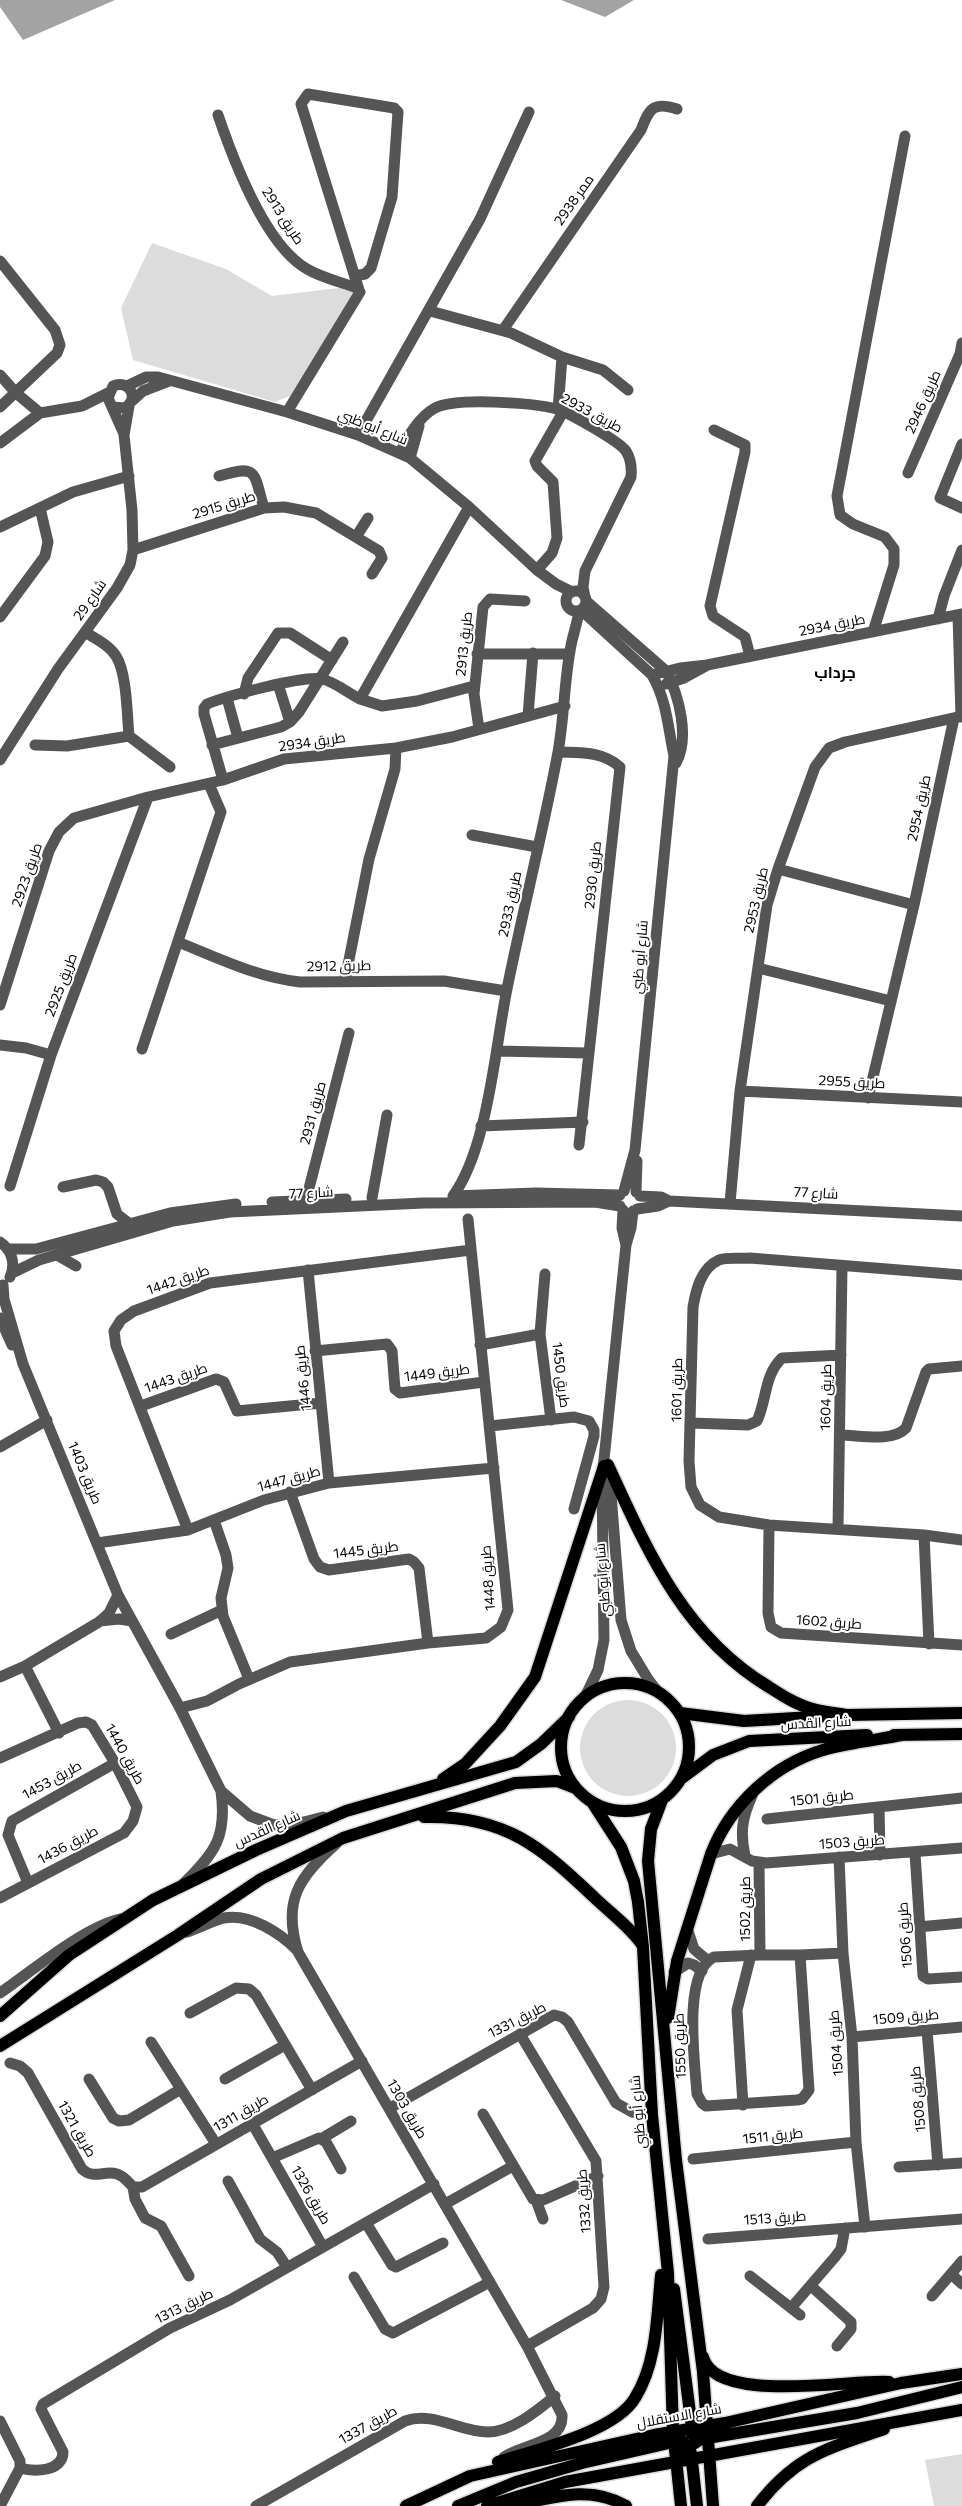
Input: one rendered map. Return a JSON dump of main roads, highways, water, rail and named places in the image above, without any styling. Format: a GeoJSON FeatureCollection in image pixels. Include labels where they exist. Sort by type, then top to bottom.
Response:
{"type":"FeatureCollection","features":[{"type":"Feature","properties":{"kind":"main road"},"geometry":{"type":"LineString","coordinates":[[436,1784],[465,1764],[500,1726],[536,1677],[606,1463],[645,1542],[678,1600],[698,1629],[725,1656],[790,1700],[813,1709],[847,1715]]}},
{"type":"Feature","properties":{"kind":"main road"},"geometry":{"type":"LineString","coordinates":[[0,2046],[178,1935],[261,1879],[343,1838],[515,1783],[557,1781],[575,1788],[592,1802],[620,1811],[649,1807],[662,1800],[682,1778],[688,1762],[687,1728],[680,1713],[670,1701],[658,1692],[640,1685],[621,1683],[602,1687],[586,1697],[569,1717],[563,1731],[561,1746],[567,1775],[575,1788]]}},
{"type":"Feature","properties":{"kind":"main road","name":"شارع القدس"},"geometry":{"type":"LineString","coordinates":[[680,1713],[744,1721],[847,1715],[962,1713]]}},
{"type":"Feature","properties":{"kind":"main road","name":"شارع القدس"},"geometry":{"type":"LineString","coordinates":[[0,2016],[69,1955],[153,1900],[256,1850],[346,1811],[516,1762],[541,1744],[569,1717]]}},
{"type":"Feature","properties":{"kind":"main road","name":"شارع القدس"},"geometry":{"type":"LineString","coordinates":[[682,1778],[713,1755],[749,1741],[846,1735],[962,1734]]}},
{"type":"Feature","properties":{"kind":"main road"},"geometry":{"type":"LineString","coordinates":[[665,2035],[674,1972],[687,1928],[711,1854],[728,1822],[755,1790],[786,1766],[821,1751],[902,1735]]}},
{"type":"Feature","properties":{"kind":"main road"},"geometry":{"type":"LineString","coordinates":[[662,1800],[651,1829],[648,1861],[682,2217],[703,2372],[692,2461],[697,2506]]}},
{"type":"Feature","properties":{"kind":"main road","name":"شارع أبو ظبي"},"geometry":{"type":"LineString","coordinates":[[592,1802],[613,1832],[628,1864],[638,1902],[643,1946],[652,2115],[668,2273],[673,2437],[681,2506]]}},
{"type":"Feature","properties":{"kind":"main road"},"geometry":{"type":"LineString","coordinates":[[399,1821],[441,1817],[475,1820],[499,1827],[523,1838],[544,1851],[563,1868],[630,1931],[643,1946]]}},
{"type":"Feature","properties":{"kind":"main road"},"geometry":{"type":"LineString","coordinates":[[470,2476],[495,2463],[604,2425],[634,2400],[644,2380],[654,2337],[664,2231]]}},
{"type":"Feature","properties":{"kind":"main road"},"geometry":{"type":"LineString","coordinates":[[668,2273],[674,2289],[679,2317],[696,2436],[709,2458],[714,2506]]}},
{"type":"Feature","properties":{"kind":"main road"},"geometry":{"type":"LineString","coordinates":[[700,2346],[708,2368],[718,2376],[740,2382],[802,2387],[876,2381],[901,2384]]}},
{"type":"Feature","properties":{"kind":"main road","name":"شارع الاستقلال"},"geometry":{"type":"LineString","coordinates":[[406,2506],[470,2476],[673,2437],[696,2436],[901,2384],[962,2374]]}},
{"type":"Feature","properties":{"kind":"main road"},"geometry":{"type":"LineString","coordinates":[[676,2463],[696,2436],[857,2413],[962,2387]]}},
{"type":"Feature","properties":{"kind":"main road"},"geometry":{"type":"LineString","coordinates":[[487,2506],[565,2482],[709,2458],[908,2418],[962,2410]]}},
{"type":"Feature","properties":{"kind":"main road"},"geometry":{"type":"LineString","coordinates":[[757,2506],[773,2486],[792,2468],[806,2459],[908,2418]]}},
{"type":"Feature","properties":{"kind":"main road"},"geometry":{"type":"LineString","coordinates":[[458,2506],[516,2482],[673,2437]]}},
{"type":"Feature","properties":{"kind":"main road"},"geometry":{"type":"LineString","coordinates":[[512,2506],[566,2493],[579,2493],[609,2498],[626,2506]]}},
{"type":"Feature","properties":{"kind":"district","name":"جرداب"},"geometry":{"type":"Point","coordinates":[835,673]}}]}
